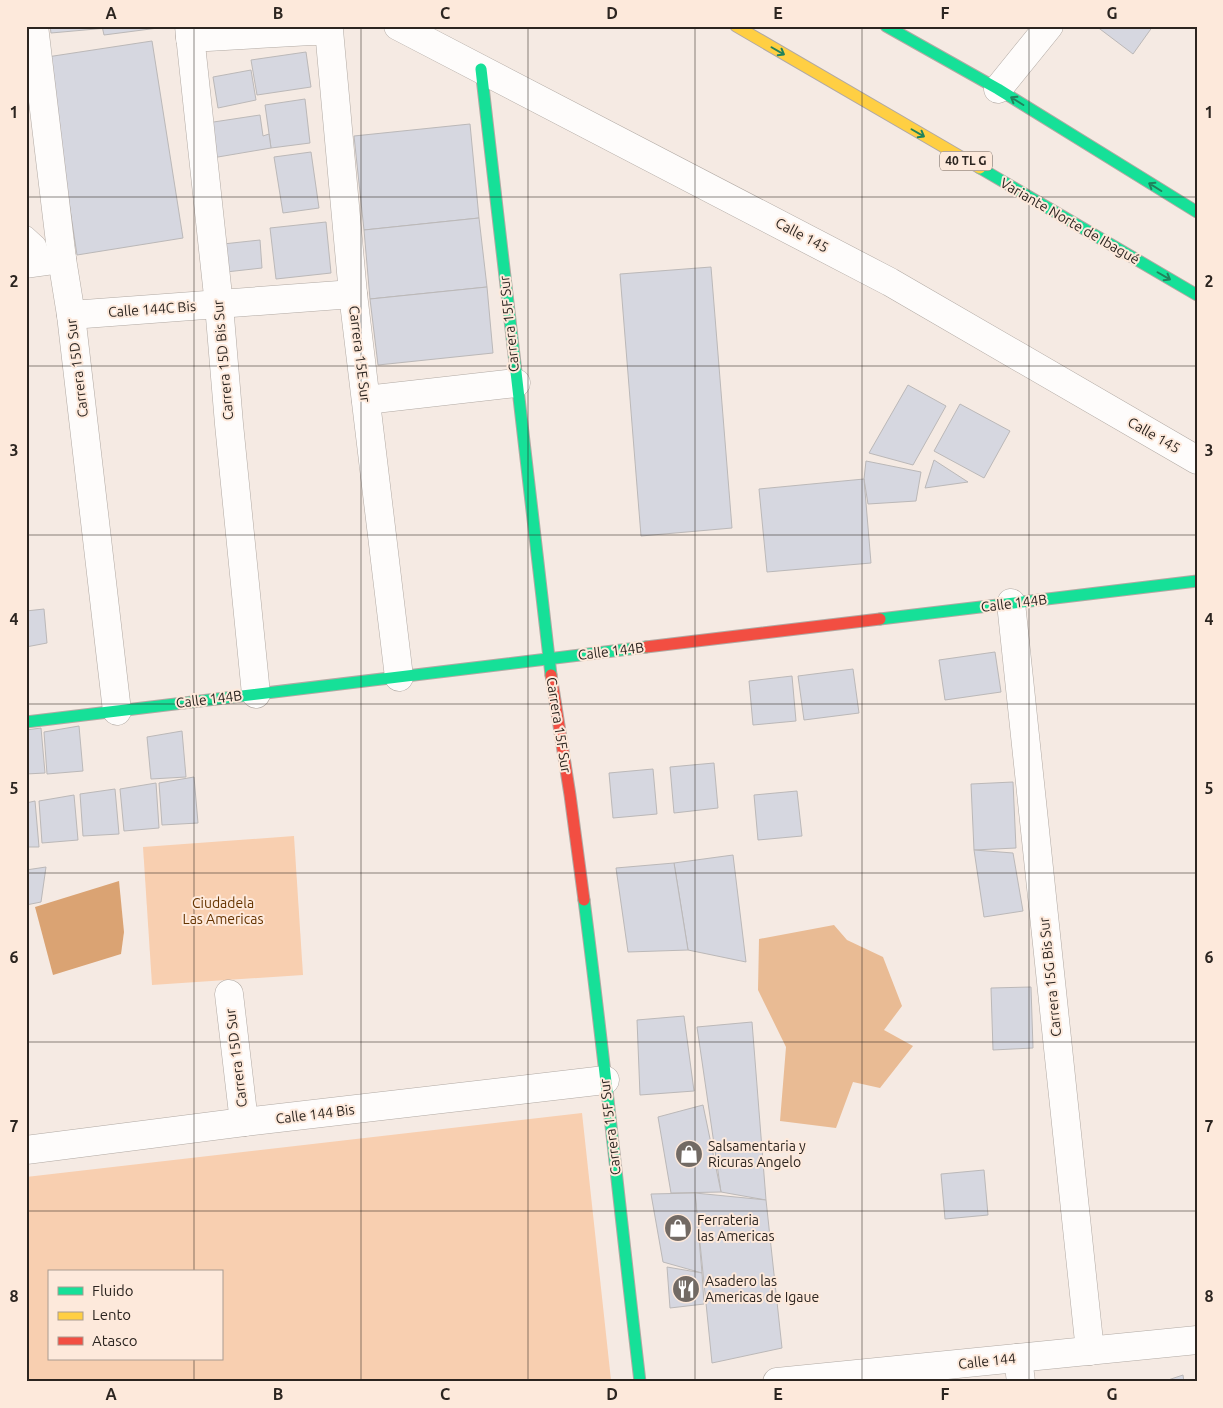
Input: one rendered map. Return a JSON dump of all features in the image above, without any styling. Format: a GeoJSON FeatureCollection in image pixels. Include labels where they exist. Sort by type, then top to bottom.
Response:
{"type":"FeatureCollection","features":[{"type":"Feature","properties":{"kind":"main road","name":"Variante Norte de Ibagué"},"geometry":{"type":"LineString","coordinates":[[736,26],[1197,295]]}},
{"type":"Feature","properties":{"kind":"main road"},"geometry":{"type":"LineString","coordinates":[[886,26],[998,89],[1197,212]]}},
{"type":"Feature","properties":{"kind":"main road","name":"Carrera 15F Sur"},"geometry":{"type":"LineString","coordinates":[[481,69],[548,659],[573,814],[600,1022],[640,1382]]}},
{"type":"Feature","properties":{"kind":"main road","name":"Calle 144B"},"geometry":{"type":"LineString","coordinates":[[26,722],[1197,581]]}},
{"type":"Feature","properties":{"kind":"street","name":"Carrera 15D Sur"},"geometry":{"type":"LineString","coordinates":[[34,26],[44,262],[71,315],[117,711]]}},
{"type":"Feature","properties":{"kind":"street","name":"Calle 145"},"geometry":{"type":"LineString","coordinates":[[398,26],[890,282],[1197,460]]}},
{"type":"Feature","properties":{"kind":"street"},"geometry":{"type":"LineString","coordinates":[[998,89],[1049,26]]}},
{"type":"Feature","properties":{"kind":"street","name":"Carrera 15E Sur"},"geometry":{"type":"LineString","coordinates":[[189,32],[329,30],[353,294],[399,677]]}},
{"type":"Feature","properties":{"kind":"street","name":"Carrera 15D Bis Sur"},"geometry":{"type":"LineString","coordinates":[[189,32],[219,305],[256,694]]}},
{"type":"Feature","properties":{"kind":"street","name":"Calle 144C Bis"},"geometry":{"type":"LineString","coordinates":[[71,315],[353,294]]}},
{"type":"Feature","properties":{"kind":"street"},"geometry":{"type":"LineString","coordinates":[[366,400],[516,383]]}},
{"type":"Feature","properties":{"kind":"street","name":"Carrera 15G Bis Sur"},"geometry":{"type":"LineString","coordinates":[[1011,603],[1090,1350]]}},
{"type":"Feature","properties":{"kind":"street","name":"Carrera 15D Sur"},"geometry":{"type":"LineString","coordinates":[[229,994],[244,1122]]}},
{"type":"Feature","properties":{"kind":"street","name":"Calle 144 Bis"},"geometry":{"type":"LineString","coordinates":[[26,1150],[244,1122],[605,1080]]}},
{"type":"Feature","properties":{"kind":"street","name":"Calle 144"},"geometry":{"type":"LineString","coordinates":[[777,1382],[1020,1370],[1090,1350],[1197,1340]]}},
{"type":"Feature","properties":{"kind":"lane"},"geometry":{"type":"LineString","coordinates":[[26,236],[37,245],[44,262]]}},
{"type":"Feature","properties":{"kind":"green space","name":"Ciudadela Las Americas"},"geometry":{"type":"Polygon","coordinates":[[[294,836],[303,975],[152,985],[143,847],[294,836]]]}},
{"type":"Feature","properties":{"kind":"green space"},"geometry":{"type":"Polygon","coordinates":[[[582,1113],[611,1380],[599,1382],[26,1382],[26,1177],[582,1113]]]}},
{"type":"Feature","properties":{"kind":"shaded area"},"geometry":{"type":"Polygon","coordinates":[[[119,881],[124,932],[121,954],[53,975],[35,907],[119,881]]]}},
{"type":"Feature","properties":{"kind":"shaded area"},"geometry":{"type":"Polygon","coordinates":[[[834,925],[847,940],[883,957],[902,1006],[884,1030],[913,1046],[880,1088],[853,1082],[836,1128],[780,1121],[786,1047],[758,990],[759,939],[834,925]]]}},
{"type":"Feature","properties":{"kind":"building"},"geometry":{"type":"Polygon","coordinates":[[[50,26],[107,26],[107,28],[51,33],[50,26]]]}},
{"type":"Feature","properties":{"kind":"building"},"geometry":{"type":"Polygon","coordinates":[[[102,26],[157,26],[158,28],[104,35],[102,26]]]}},
{"type":"Feature","properties":{"kind":"building"},"geometry":{"type":"Polygon","coordinates":[[[1096,26],[1153,26],[1133,54],[1096,26]]]}},
{"type":"Feature","properties":{"kind":"building"},"geometry":{"type":"Polygon","coordinates":[[[152,41],[183,238],[77,255],[47,57],[152,41]]]}},
{"type":"Feature","properties":{"kind":"building"},"geometry":{"type":"Polygon","coordinates":[[[306,52],[311,87],[257,95],[251,60],[306,52]]]}},
{"type":"Feature","properties":{"kind":"building"},"geometry":{"type":"Polygon","coordinates":[[[251,70],[256,100],[218,108],[213,77],[251,70]]]}},
{"type":"Feature","properties":{"kind":"building"},"geometry":{"type":"Polygon","coordinates":[[[305,99],[310,143],[271,148],[265,105],[305,99]]]}},
{"type":"Feature","properties":{"kind":"building"},"geometry":{"type":"Polygon","coordinates":[[[260,115],[263,136],[269,134],[271,148],[212,158],[207,123],[260,115]]]}},
{"type":"Feature","properties":{"kind":"building"},"geometry":{"type":"Polygon","coordinates":[[[470,124],[479,218],[364,230],[354,136],[470,124]]]}},
{"type":"Feature","properties":{"kind":"building"},"geometry":{"type":"Polygon","coordinates":[[[311,152],[319,208],[283,213],[274,157],[311,152]]]}},
{"type":"Feature","properties":{"kind":"building"},"geometry":{"type":"Polygon","coordinates":[[[479,218],[487,287],[370,299],[364,230],[479,218]]]}},
{"type":"Feature","properties":{"kind":"building"},"geometry":{"type":"Polygon","coordinates":[[[326,222],[331,273],[276,279],[270,228],[326,222]]]}},
{"type":"Feature","properties":{"kind":"building"},"geometry":{"type":"Polygon","coordinates":[[[260,240],[262,268],[226,272],[223,244],[260,240]]]}},
{"type":"Feature","properties":{"kind":"building"},"geometry":{"type":"Polygon","coordinates":[[[711,267],[732,528],[641,536],[620,274],[711,267]]]}},
{"type":"Feature","properties":{"kind":"building"},"geometry":{"type":"Polygon","coordinates":[[[487,287],[493,353],[378,365],[370,299],[487,287]]]}},
{"type":"Feature","properties":{"kind":"building"},"geometry":{"type":"Polygon","coordinates":[[[908,385],[946,406],[913,465],[869,453],[908,385]]]}},
{"type":"Feature","properties":{"kind":"building"},"geometry":{"type":"Polygon","coordinates":[[[960,404],[1010,431],[984,478],[934,451],[960,404]]]}},
{"type":"Feature","properties":{"kind":"building"},"geometry":{"type":"Polygon","coordinates":[[[934,460],[968,482],[925,488],[934,460]]]}},
{"type":"Feature","properties":{"kind":"building"},"geometry":{"type":"Polygon","coordinates":[[[866,461],[921,472],[916,501],[868,504],[864,479],[866,461]]]}},
{"type":"Feature","properties":{"kind":"building"},"geometry":{"type":"Polygon","coordinates":[[[864,479],[871,563],[767,572],[759,489],[864,479]]]}},
{"type":"Feature","properties":{"kind":"building"},"geometry":{"type":"Polygon","coordinates":[[[44,609],[47,643],[26,647],[26,611],[44,609]]]}},
{"type":"Feature","properties":{"kind":"building"},"geometry":{"type":"Polygon","coordinates":[[[995,652],[1001,692],[945,700],[939,660],[995,652]]]}},
{"type":"Feature","properties":{"kind":"building"},"geometry":{"type":"Polygon","coordinates":[[[853,669],[859,713],[804,720],[798,676],[853,669]]]}},
{"type":"Feature","properties":{"kind":"building"},"geometry":{"type":"Polygon","coordinates":[[[792,676],[796,721],[753,725],[749,681],[792,676]]]}},
{"type":"Feature","properties":{"kind":"building"},"geometry":{"type":"Polygon","coordinates":[[[79,726],[83,771],[47,774],[44,732],[79,726]]]}},
{"type":"Feature","properties":{"kind":"building"},"geometry":{"type":"Polygon","coordinates":[[[41,728],[45,773],[26,774],[26,730],[41,728]]]}},
{"type":"Feature","properties":{"kind":"building"},"geometry":{"type":"Polygon","coordinates":[[[182,731],[186,777],[151,779],[147,737],[182,731]]]}},
{"type":"Feature","properties":{"kind":"building"},"geometry":{"type":"Polygon","coordinates":[[[714,763],[718,808],[674,813],[670,767],[714,763]]]}},
{"type":"Feature","properties":{"kind":"building"},"geometry":{"type":"Polygon","coordinates":[[[653,769],[657,814],[613,818],[609,773],[653,769]]]}},
{"type":"Feature","properties":{"kind":"building"},"geometry":{"type":"Polygon","coordinates":[[[194,777],[198,823],[162,825],[159,783],[194,777]]]}},
{"type":"Feature","properties":{"kind":"building"},"geometry":{"type":"Polygon","coordinates":[[[1013,782],[1016,848],[974,850],[971,784],[1013,782]]]}},
{"type":"Feature","properties":{"kind":"building"},"geometry":{"type":"Polygon","coordinates":[[[156,783],[159,828],[124,831],[120,789],[156,783]]]}},
{"type":"Feature","properties":{"kind":"building"},"geometry":{"type":"Polygon","coordinates":[[[115,789],[119,834],[83,836],[80,794],[115,789]]]}},
{"type":"Feature","properties":{"kind":"building"},"geometry":{"type":"Polygon","coordinates":[[[797,791],[802,836],[758,840],[754,795],[797,791]]]}},
{"type":"Feature","properties":{"kind":"building"},"geometry":{"type":"Polygon","coordinates":[[[74,795],[78,840],[42,843],[39,801],[74,795]]]}},
{"type":"Feature","properties":{"kind":"building"},"geometry":{"type":"Polygon","coordinates":[[[35,801],[39,847],[26,847],[26,803],[35,801]]]}},
{"type":"Feature","properties":{"kind":"building"},"geometry":{"type":"Polygon","coordinates":[[[974,850],[1013,853],[1023,911],[984,917],[974,850]]]}},
{"type":"Feature","properties":{"kind":"building"},"geometry":{"type":"Polygon","coordinates":[[[733,855],[746,962],[688,950],[674,863],[733,855]]]}},
{"type":"Feature","properties":{"kind":"building"},"geometry":{"type":"Polygon","coordinates":[[[674,863],[688,950],[628,952],[616,868],[674,863]]]}},
{"type":"Feature","properties":{"kind":"building"},"geometry":{"type":"Polygon","coordinates":[[[46,867],[41,902],[26,905],[26,870],[46,867]]]}},
{"type":"Feature","properties":{"kind":"building"},"geometry":{"type":"Polygon","coordinates":[[[1031,987],[1033,1048],[993,1050],[991,988],[1031,987]]]}},
{"type":"Feature","properties":{"kind":"building"},"geometry":{"type":"Polygon","coordinates":[[[684,1016],[694,1091],[640,1095],[637,1020],[684,1016]]]}},
{"type":"Feature","properties":{"kind":"building"},"geometry":{"type":"Polygon","coordinates":[[[752,1022],[766,1200],[721,1192],[697,1027],[752,1022]]]}},
{"type":"Feature","properties":{"kind":"building","name":"Salsamentaria y Ricuras Angelo"},"geometry":{"type":"Polygon","coordinates":[[[703,1105],[721,1192],[671,1193],[658,1117],[703,1105]]]}},
{"type":"Feature","properties":{"kind":"building"},"geometry":{"type":"Polygon","coordinates":[[[984,1170],[988,1215],[945,1219],[941,1174],[984,1170]]]}},
{"type":"Feature","properties":{"kind":"building"},"geometry":{"type":"Polygon","coordinates":[[[695,1193],[766,1200],[782,1348],[712,1363],[695,1193]]]}},
{"type":"Feature","properties":{"kind":"building","name":"Ferrateria las Americas"},"geometry":{"type":"Polygon","coordinates":[[[695,1193],[702,1273],[663,1262],[651,1194],[695,1193]]]}},
{"type":"Feature","properties":{"kind":"building","name":"Asadero las Americas de Igaue"},"geometry":{"type":"Polygon","coordinates":[[[667,1267],[702,1273],[704,1304],[670,1308],[667,1267]]]}},
{"type":"Feature","properties":{"kind":"building"},"geometry":{"type":"Polygon","coordinates":[[[1183,1375],[1184,1382],[1162,1382],[1183,1375]]]}},
{"type":"Feature","properties":{"kind":"traffic: fast"},"geometry":{"type":"LineString","coordinates":[[886,26],[998,89],[1197,212]]}},
{"type":"Feature","properties":{"kind":"traffic: fast"},"geometry":{"type":"LineString","coordinates":[[481,69],[551,675]]}},
{"type":"Feature","properties":{"kind":"traffic: fast"},"geometry":{"type":"LineString","coordinates":[[980,168],[1197,295]]}},
{"type":"Feature","properties":{"kind":"traffic: fast"},"geometry":{"type":"LineString","coordinates":[[880,619],[1197,581]]}},
{"type":"Feature","properties":{"kind":"traffic: fast"},"geometry":{"type":"LineString","coordinates":[[26,722],[646,647]]}},
{"type":"Feature","properties":{"kind":"traffic: fast"},"geometry":{"type":"LineString","coordinates":[[584,900],[640,1382]]}},
{"type":"Feature","properties":{"kind":"traffic: slow"},"geometry":{"type":"LineString","coordinates":[[736,26],[980,168]]}},
{"type":"Feature","properties":{"kind":"traffic: jam"},"geometry":{"type":"LineString","coordinates":[[646,647],[880,619]]}},
{"type":"Feature","properties":{"kind":"traffic: jam"},"geometry":{"type":"LineString","coordinates":[[551,675],[584,900]]}},
{"type":"Feature","properties":{"kind":"place","name":"Salsamentaria y Ricuras Angelo"},"geometry":{"type":"Point","coordinates":[689,1154]}},
{"type":"Feature","properties":{"kind":"place","name":"Ferrateria las Americas"},"geometry":{"type":"Point","coordinates":[678,1228]}},
{"type":"Feature","properties":{"kind":"place","name":"Asadero las Americas de Igaue"},"geometry":{"type":"Point","coordinates":[686,1289]}}]}
